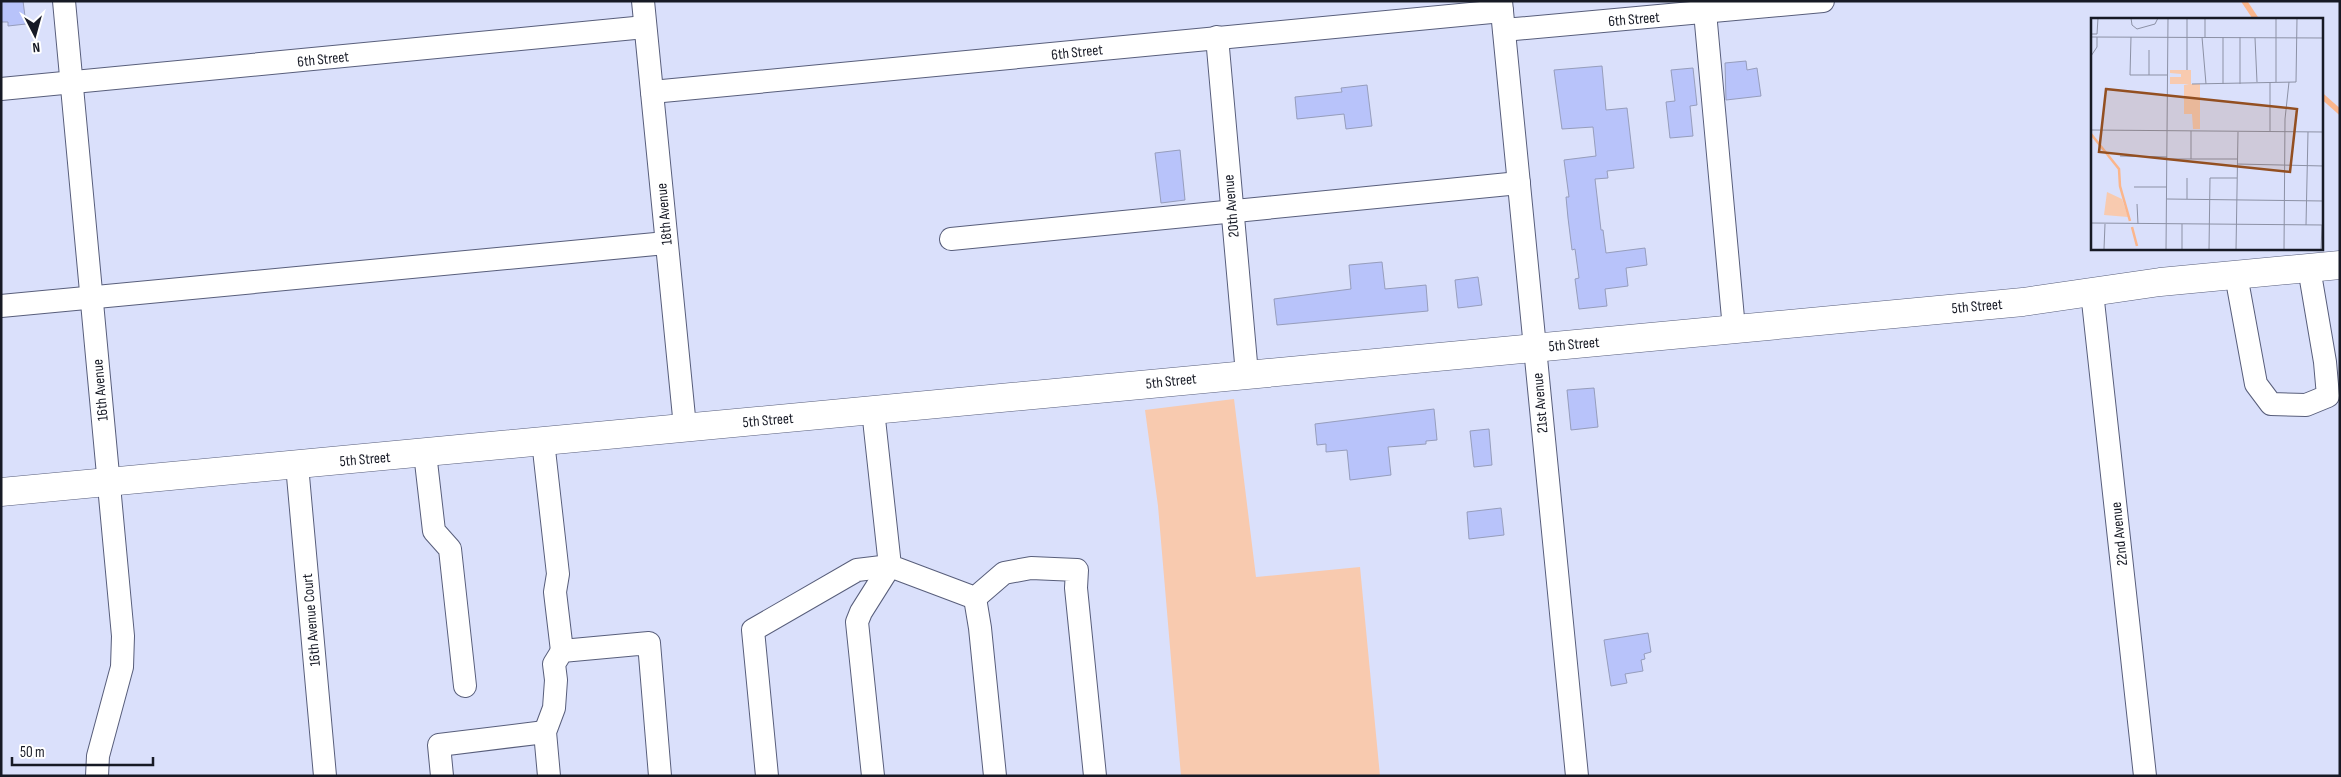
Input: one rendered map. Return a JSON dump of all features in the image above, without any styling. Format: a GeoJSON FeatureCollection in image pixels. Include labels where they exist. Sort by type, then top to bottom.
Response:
{"type":"FeatureCollection","features":[{"type":"Feature","properties":{"kind":"main road","name":"5th Street"},"geometry":{"type":"LineString","coordinates":[[1,492],[2023,302],[2160,282],[2340,265]]}},
{"type":"Feature","properties":{"kind":"street","name":"16th Avenue"},"geometry":{"type":"LineString","coordinates":[[64,1],[123,636],[122,667],[98,756],[97,776]]}},
{"type":"Feature","properties":{"kind":"street","name":"18th Avenue"},"geometry":{"type":"LineString","coordinates":[[643,1],[685,427]]}},
{"type":"Feature","properties":{"kind":"street","name":"6th Street"},"geometry":{"type":"LineString","coordinates":[[652,92],[1217,37],[1502,14],[1696,9],[1823,1]]}},
{"type":"Feature","properties":{"kind":"street"},"geometry":{"type":"LineString","coordinates":[[1696,9],[1734,329]]}},
{"type":"Feature","properties":{"kind":"street","name":"21st Avenue"},"geometry":{"type":"LineString","coordinates":[[1502,14],[1577,776]]}},
{"type":"Feature","properties":{"kind":"street","name":"6th Street"},"geometry":{"type":"LineString","coordinates":[[1,89],[645,27]]}},
{"type":"Feature","properties":{"kind":"street","name":"20th Avenue"},"geometry":{"type":"LineString","coordinates":[[1217,37],[1247,374]]}},
{"type":"Feature","properties":{"kind":"street"},"geometry":{"type":"LineString","coordinates":[[951,239],[1519,183]]}},
{"type":"Feature","properties":{"kind":"street"},"geometry":{"type":"LineString","coordinates":[[1,306],[666,244]]}},
{"type":"Feature","properties":{"kind":"street"},"geometry":{"type":"LineString","coordinates":[[2236,275],[2256,384],[2271,404],[2306,405],[2328,396],[2325,362],[2309,268]]}},
{"type":"Feature","properties":{"kind":"street","name":"22nd Avenue"},"geometry":{"type":"LineString","coordinates":[[2092,292],[2145,776]]}},
{"type":"Feature","properties":{"kind":"street"},"geometry":{"type":"LineString","coordinates":[[873,410],[890,566],[861,612],[857,622],[873,776]]}},
{"type":"Feature","properties":{"kind":"street"},"geometry":{"type":"LineString","coordinates":[[543,441],[558,574],[555,592],[562,651],[554,664],[556,680],[554,708],[545,732],[549,776]]}},
{"type":"Feature","properties":{"kind":"street"},"geometry":{"type":"LineString","coordinates":[[425,453],[434,531],[450,549],[465,686]]}},
{"type":"Feature","properties":{"kind":"street","name":"16th Avenue Court"},"geometry":{"type":"LineString","coordinates":[[297,465],[325,776]]}},
{"type":"Feature","properties":{"kind":"street"},"geometry":{"type":"LineString","coordinates":[[767,776],[753,630],[858,570],[890,566],[975,598]]}},
{"type":"Feature","properties":{"kind":"street"},"geometry":{"type":"LineString","coordinates":[[975,598],[1004,573],[1031,568],[1077,570],[1076,588],[1095,776]]}},
{"type":"Feature","properties":{"kind":"street"},"geometry":{"type":"LineString","coordinates":[[975,598],[980,628],[995,776]]}},
{"type":"Feature","properties":{"kind":"street"},"geometry":{"type":"LineString","coordinates":[[562,651],[649,644],[660,776]]}},
{"type":"Feature","properties":{"kind":"street"},"geometry":{"type":"LineString","coordinates":[[442,776],[439,745],[545,732]]}},
{"type":"Feature","properties":{"kind":"shaded area"},"geometry":{"type":"Polygon","coordinates":[[[1234,399],[1256,577],[1360,567],[1380,776],[1181,776],[1158,506],[1145,410],[1234,399]]]}},
{"type":"Feature","properties":{"kind":"building"},"geometry":{"type":"Polygon","coordinates":[[[1,1],[23,1],[26,24],[8,26],[8,22],[1,22],[1,1]]]}},
{"type":"Feature","properties":{"kind":"building"},"geometry":{"type":"Polygon","coordinates":[[[1746,61],[1747,70],[1757,68],[1761,96],[1726,100],[1725,63],[1746,61]]]}},
{"type":"Feature","properties":{"kind":"building"},"geometry":{"type":"Polygon","coordinates":[[[1602,66],[1606,110],[1627,108],[1634,168],[1607,171],[1608,178],[1595,179],[1601,230],[1603,230],[1606,253],[1645,248],[1647,265],[1626,268],[1628,286],[1605,289],[1607,306],[1579,309],[1575,279],[1579,278],[1575,249],[1572,250],[1566,197],[1569,197],[1564,160],[1596,156],[1593,127],[1562,129],[1554,70],[1602,66]]]}},
{"type":"Feature","properties":{"kind":"building"},"geometry":{"type":"Polygon","coordinates":[[[1693,68],[1697,105],[1690,106],[1693,136],[1670,138],[1666,102],[1675,101],[1671,70],[1693,68]]]}},
{"type":"Feature","properties":{"kind":"building"},"geometry":{"type":"Polygon","coordinates":[[[1367,85],[1372,126],[1346,129],[1344,114],[1297,119],[1295,97],[1342,92],[1341,88],[1367,85]]]}},
{"type":"Feature","properties":{"kind":"building"},"geometry":{"type":"Polygon","coordinates":[[[1180,150],[1185,200],[1161,203],[1155,153],[1180,150]]]}},
{"type":"Feature","properties":{"kind":"building"},"geometry":{"type":"Polygon","coordinates":[[[1382,262],[1385,289],[1426,285],[1428,311],[1277,325],[1274,299],[1351,289],[1349,265],[1382,262]]]}},
{"type":"Feature","properties":{"kind":"building"},"geometry":{"type":"Polygon","coordinates":[[[1478,277],[1482,305],[1458,308],[1455,280],[1478,277]]]}},
{"type":"Feature","properties":{"kind":"building"},"geometry":{"type":"Polygon","coordinates":[[[1594,388],[1598,427],[1571,430],[1567,390],[1594,388]]]}},
{"type":"Feature","properties":{"kind":"building"},"geometry":{"type":"Polygon","coordinates":[[[1434,409],[1437,440],[1426,441],[1426,444],[1388,447],[1391,475],[1350,480],[1347,450],[1326,452],[1326,444],[1317,445],[1315,424],[1434,409]]]}},
{"type":"Feature","properties":{"kind":"building"},"geometry":{"type":"Polygon","coordinates":[[[1489,429],[1492,465],[1474,467],[1470,431],[1489,429]]]}},
{"type":"Feature","properties":{"kind":"building"},"geometry":{"type":"Polygon","coordinates":[[[1501,508],[1504,535],[1469,539],[1467,512],[1501,508]]]}},
{"type":"Feature","properties":{"kind":"building"},"geometry":{"type":"Polygon","coordinates":[[[1648,633],[1651,652],[1644,654],[1645,659],[1641,660],[1643,671],[1625,674],[1627,683],[1611,686],[1604,640],[1648,633]]]}},
{"type":"Feature","properties":{"kind":"waterway"},"geometry":{"type":"LineString","coordinates":[[2244,1],[2255,18]]}},
{"type":"Feature","properties":{"kind":"waterway"},"geometry":{"type":"LineString","coordinates":[[2324,98],[2340,112]]}}]}
